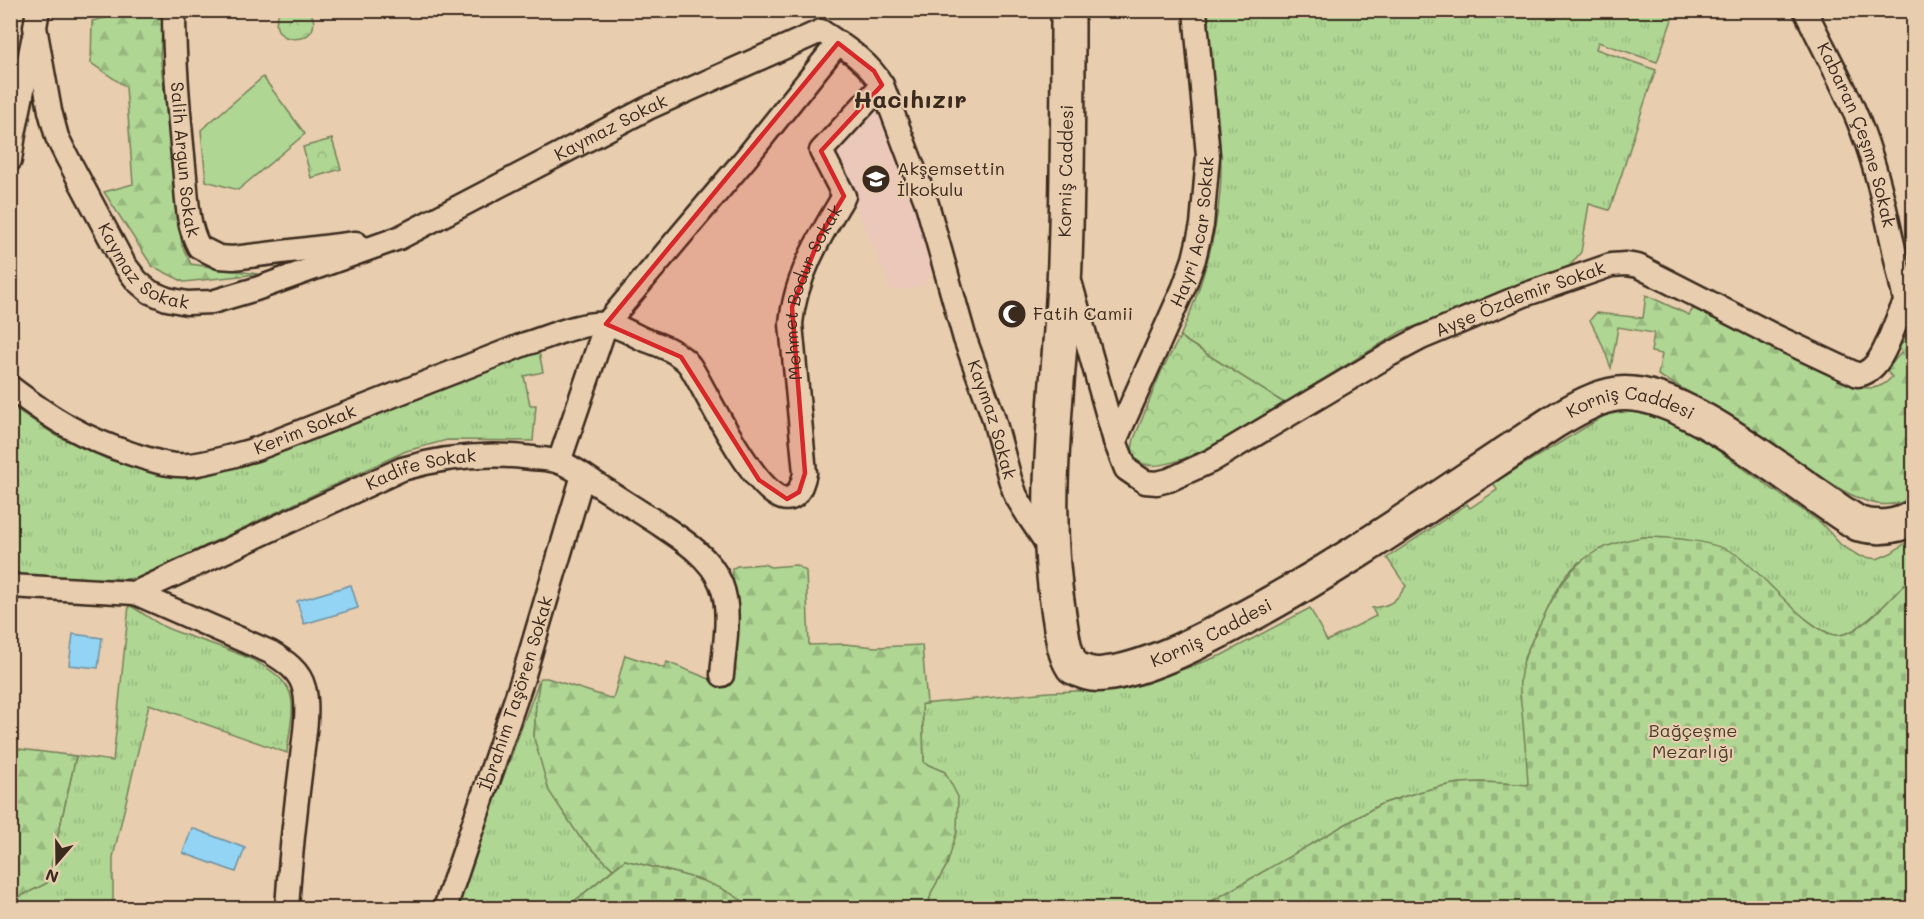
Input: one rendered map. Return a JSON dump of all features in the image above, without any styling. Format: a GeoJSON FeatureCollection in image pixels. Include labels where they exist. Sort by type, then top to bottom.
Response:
{"type":"FeatureCollection","features":[{"type":"Feature","properties":{"kind":"main road","name":"Korniş Caddesi"},"geometry":{"type":"LineString","coordinates":[[1068,10],[1065,263],[1051,471],[1052,550],[1060,625],[1068,660],[1073,667],[1092,674],[1104,674],[1180,651],[1287,596],[1555,422],[1594,401],[1616,394],[1634,393],[1653,398],[1699,417],[1859,524],[1881,528],[1894,526],[1914,517]]}},
{"type":"Feature","properties":{"kind":"street","name":"Salih Argun Sokak"},"geometry":{"type":"LineString","coordinates":[[174,10],[174,66],[186,184],[192,230],[199,247],[219,257],[244,257],[399,238]]}},
{"type":"Feature","properties":{"kind":"street","name":"Hayri Acar Sokak"},"geometry":{"type":"LineString","coordinates":[[1115,441],[1184,287],[1202,225],[1208,156],[1195,10]]}},
{"type":"Feature","properties":{"kind":"street","name":"Kabaran Çeşme Sokak"},"geometry":{"type":"LineString","coordinates":[[1805,10],[1851,102],[1866,142],[1909,296]]}},
{"type":"Feature","properties":{"kind":"street","name":"Kaymaz Sokak"},"geometry":{"type":"LineString","coordinates":[[37,19],[50,111],[57,136],[124,264],[137,281],[150,292],[167,299],[187,303],[212,302],[256,289],[399,238],[648,108],[821,31],[874,71],[882,85],[924,194],[965,339],[993,416],[1013,488],[1029,517],[1052,550]]}},
{"type":"Feature","properties":{"kind":"street"},"geometry":{"type":"LineString","coordinates":[[10,160],[37,19]]}},
{"type":"Feature","properties":{"kind":"street"},"geometry":{"type":"LineString","coordinates":[[559,462],[606,324],[746,158],[838,43]]}},
{"type":"Feature","properties":{"kind":"street","name":"Mehmet Bodur Sokak"},"geometry":{"type":"LineString","coordinates":[[606,324],[681,357],[691,367],[726,431],[759,480],[774,493],[787,500],[794,497],[799,492],[805,473],[790,324],[792,307],[816,244],[844,196],[821,151],[882,85]]}},
{"type":"Feature","properties":{"kind":"street"},"geometry":{"type":"LineString","coordinates":[[1065,263],[1115,441]]}},
{"type":"Feature","properties":{"kind":"street","name":"Ayşe Özdemir Sokak"},"geometry":{"type":"LineString","coordinates":[[1115,441],[1126,469],[1135,476],[1145,482],[1156,483],[1169,480],[1211,461],[1421,338],[1524,295],[1611,265],[1638,266],[1776,337],[1858,375],[1872,369],[1880,359],[1909,296]]}},
{"type":"Feature","properties":{"kind":"street","name":"Kerim Sokak"},"geometry":{"type":"LineString","coordinates":[[10,387],[59,422],[83,435],[140,457],[187,466],[213,462],[256,448],[525,344],[564,332],[606,324]]}},
{"type":"Feature","properties":{"kind":"street","name":"Kadife Sokak"},"geometry":{"type":"LineString","coordinates":[[10,586],[135,593],[402,469],[428,461],[502,454],[559,462],[583,475],[671,533],[706,561],[721,584],[725,601],[726,628],[722,675]]}},
{"type":"Feature","properties":{"kind":"street","name":"İbrahim Taşören Sokak"},"geometry":{"type":"LineString","coordinates":[[444,909],[523,678],[583,475]]}},
{"type":"Feature","properties":{"kind":"street"},"geometry":{"type":"LineString","coordinates":[[135,593],[270,652],[295,671],[304,686],[306,699],[304,735],[287,909]]}},
{"type":"Feature","properties":{"kind":"highlighted area"},"geometry":{"type":"Polygon","coordinates":[[[838,43],[874,71],[882,85],[821,151],[844,196],[821,234],[792,307],[805,473],[799,492],[787,499],[759,480],[681,357],[606,324],[838,43]]]}},
{"type":"Feature","properties":{"kind":"shaded area","name":"Akşemsettin İlkokulu"},"geometry":{"type":"Polygon","coordinates":[[[876,100],[920,208],[933,258],[933,270],[924,286],[892,291],[832,150],[876,100]]]}},
{"type":"Feature","properties":{"kind":"green space"},"geometry":{"type":"Polygon","coordinates":[[[118,11],[164,11],[160,55],[182,246],[191,264],[258,274],[184,282],[152,266],[104,192],[133,184],[126,87],[91,63],[92,21],[117,15],[118,11]]]}},
{"type":"Feature","properties":{"kind":"green space"},"geometry":{"type":"Polygon","coordinates":[[[280,11],[310,11],[314,23],[311,32],[295,39],[286,37],[279,32],[276,23],[280,11]]]}},
{"type":"Feature","properties":{"kind":"green space"},"geometry":{"type":"Polygon","coordinates":[[[1202,11],[1675,11],[1657,62],[1598,42],[1596,49],[1656,70],[1611,206],[1609,210],[1589,204],[1581,252],[1570,266],[1513,292],[1402,331],[1284,403],[1180,337],[1210,253],[1220,186],[1219,126],[1202,11]]]}},
{"type":"Feature","properties":{"kind":"green space"},"geometry":{"type":"Polygon","coordinates":[[[263,77],[305,134],[238,190],[206,181],[201,130],[263,77]]]}},
{"type":"Feature","properties":{"kind":"green space"},"geometry":{"type":"Polygon","coordinates":[[[332,139],[341,169],[311,178],[303,147],[332,139]]]}},
{"type":"Feature","properties":{"kind":"green space"},"geometry":{"type":"Polygon","coordinates":[[[1646,295],[1689,315],[1696,304],[1841,381],[1868,388],[1880,386],[1892,377],[1886,370],[1902,352],[1899,347],[1913,325],[1913,498],[1885,505],[1868,502],[1851,495],[1703,400],[1658,375],[1662,354],[1651,352],[1654,333],[1618,327],[1611,368],[1590,320],[1596,313],[1643,318],[1646,295]]]}},
{"type":"Feature","properties":{"kind":"green space"},"geometry":{"type":"Polygon","coordinates":[[[1180,337],[1284,403],[1197,453],[1161,465],[1147,465],[1135,458],[1132,449],[1134,439],[1161,372],[1180,337]]]}},
{"type":"Feature","properties":{"kind":"green space"},"geometry":{"type":"Polygon","coordinates":[[[538,347],[543,372],[524,376],[530,405],[536,405],[533,441],[447,440],[406,451],[137,578],[91,581],[54,580],[37,578],[11,569],[10,405],[57,436],[107,459],[156,475],[196,478],[259,461],[334,431],[405,398],[538,347]]]}},
{"type":"Feature","properties":{"kind":"green space"},"geometry":{"type":"Polygon","coordinates":[[[1631,409],[1661,416],[1693,433],[1821,523],[1841,545],[1859,556],[1877,559],[1891,553],[1913,538],[1913,575],[1868,621],[1853,631],[1835,635],[1811,623],[1798,613],[1739,556],[1579,562],[1566,575],[1552,599],[1524,658],[1529,786],[1462,783],[1420,792],[1379,805],[1200,908],[927,908],[932,891],[947,865],[945,772],[924,763],[922,704],[1049,692],[1103,690],[1184,669],[1222,655],[1310,608],[1327,641],[1376,616],[1372,608],[1384,606],[1396,599],[1406,586],[1387,558],[1467,504],[1470,508],[1497,490],[1493,483],[1604,416],[1631,409]]]}},
{"type":"Feature","properties":{"kind":"green space","name":"Bağçeşme Mezarlığı"},"geometry":{"type":"Polygon","coordinates":[[[1642,537],[1706,543],[1730,551],[1750,565],[1788,604],[1816,627],[1840,635],[1859,627],[1869,619],[1913,575],[1913,908],[1200,908],[1379,805],[1452,784],[1487,782],[1528,785],[1520,684],[1521,672],[1530,644],[1558,589],[1578,564],[1604,548],[1642,537]]]}},
{"type":"Feature","properties":{"kind":"green space"},"geometry":{"type":"Polygon","coordinates":[[[764,564],[770,567],[796,565],[806,571],[809,645],[844,644],[876,647],[922,645],[927,704],[922,704],[924,763],[945,772],[958,797],[957,831],[947,865],[932,891],[927,908],[751,908],[723,890],[691,877],[625,860],[613,869],[579,836],[549,791],[534,738],[540,678],[547,678],[613,699],[625,655],[664,668],[667,662],[727,686],[735,628],[732,569],[737,566],[764,564]]]}},
{"type":"Feature","properties":{"kind":"green space"},"geometry":{"type":"Polygon","coordinates":[[[129,605],[169,629],[254,661],[270,670],[282,681],[292,700],[287,753],[149,704],[113,857],[113,908],[11,908],[11,901],[47,883],[76,756],[113,761],[129,605]]]}},
{"type":"Feature","properties":{"kind":"green space"},"geometry":{"type":"Polygon","coordinates":[[[540,678],[534,738],[579,836],[613,869],[566,908],[455,908],[540,678]]]}},
{"type":"Feature","properties":{"kind":"green space"},"geometry":{"type":"Polygon","coordinates":[[[11,748],[76,756],[47,883],[11,901],[11,748]]]}},
{"type":"Feature","properties":{"kind":"green space"},"geometry":{"type":"Polygon","coordinates":[[[625,860],[708,883],[738,898],[751,908],[566,908],[625,860]]]}},
{"type":"Feature","properties":{"kind":"water"},"geometry":{"type":"Polygon","coordinates":[[[351,585],[358,608],[304,624],[297,601],[351,585]]]}},
{"type":"Feature","properties":{"kind":"water"},"geometry":{"type":"Polygon","coordinates":[[[73,634],[102,638],[98,668],[69,665],[73,634]]]}},
{"type":"Feature","properties":{"kind":"water"},"geometry":{"type":"Polygon","coordinates":[[[192,828],[245,848],[236,872],[183,853],[192,828]]]}},
{"type":"Feature","properties":{"kind":"place","name":"Akşemsettin İlkokulu"},"geometry":{"type":"Point","coordinates":[876,179]}},
{"type":"Feature","properties":{"kind":"place","name":"Fatih Camii"},"geometry":{"type":"Point","coordinates":[1012,314]}},
{"type":"Feature","properties":{"kind":"district","name":"Hacıhızır"},"geometry":{"type":"Point","coordinates":[910,100]}}]}
